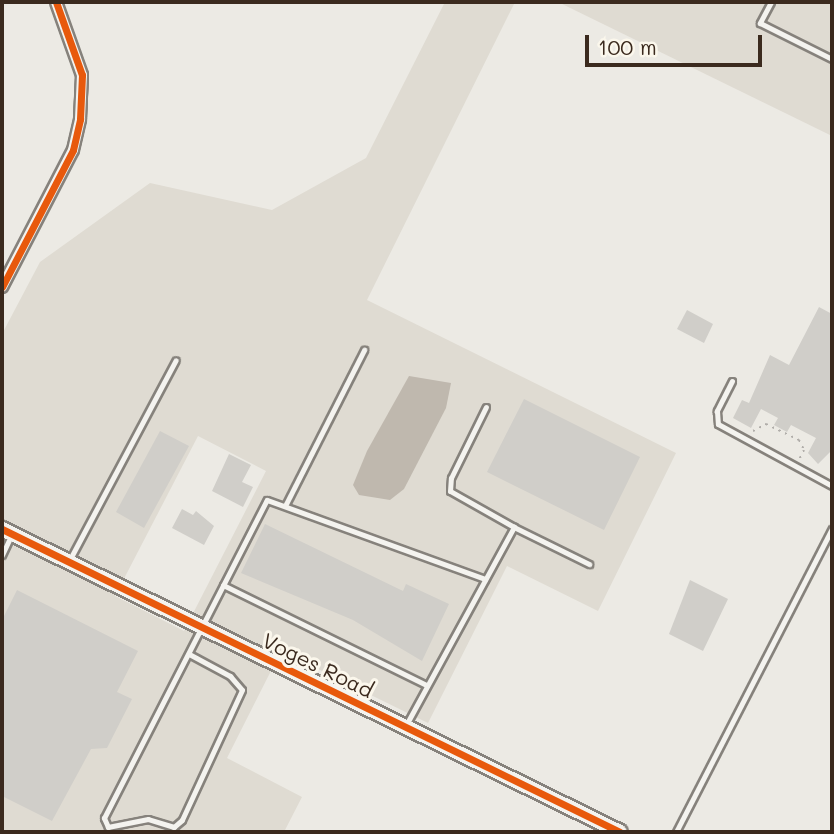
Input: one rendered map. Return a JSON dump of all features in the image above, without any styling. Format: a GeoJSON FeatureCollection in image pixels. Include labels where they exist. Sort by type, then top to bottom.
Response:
{"type":"FeatureCollection","features":[{"type":"Feature","properties":{"kind":"street"},"geometry":{"type":"LineString","coordinates":[[2,287],[73,150],[80,119],[82,75],[56,2]]}},
{"type":"Feature","properties":{"kind":"street","name":"Voges Road"},"geometry":{"type":"LineString","coordinates":[[7,531],[620,832]]}},
{"type":"Feature","properties":{"kind":"lane"},"geometry":{"type":"LineString","coordinates":[[771,2],[760,23],[832,60]]}},
{"type":"Feature","properties":{"kind":"lane"},"geometry":{"type":"LineString","coordinates":[[286,504],[364,350]]}},
{"type":"Feature","properties":{"kind":"lane"},"geometry":{"type":"LineString","coordinates":[[68,562],[176,360]]}},
{"type":"Feature","properties":{"kind":"lane"},"geometry":{"type":"LineString","coordinates":[[732,381],[716,417],[747,441],[832,486]]}},
{"type":"Feature","properties":{"kind":"lane"},"geometry":{"type":"LineString","coordinates":[[485,407],[451,478],[450,491],[514,527],[589,564]]}},
{"type":"Feature","properties":{"kind":"lane"},"geometry":{"type":"LineString","coordinates":[[189,654],[230,676],[242,690],[182,820],[174,827],[148,819],[108,827],[104,818],[267,500],[286,504],[485,579]]}},
{"type":"Feature","properties":{"kind":"lane"},"geometry":{"type":"LineString","coordinates":[[405,727],[514,527]]}},
{"type":"Feature","properties":{"kind":"lane"},"geometry":{"type":"LineString","coordinates":[[676,832],[832,529]]}},
{"type":"Feature","properties":{"kind":"lane"},"geometry":{"type":"LineString","coordinates":[[2,555],[7,531]]}},
{"type":"Feature","properties":{"kind":"lane"},"geometry":{"type":"LineString","coordinates":[[223,585],[426,685]]}},
{"type":"Feature","properties":{"kind":"path"},"geometry":{"type":"LineString","coordinates":[[747,441],[755,428],[766,424],[780,429],[804,450],[796,467]]}},
{"type":"Feature","properties":{"kind":"shaded area"},"geometry":{"type":"Polygon","coordinates":[[[445,2],[515,2],[367,300],[676,453],[598,611],[507,566],[428,723],[281,651],[227,758],[302,797],[284,832],[2,832],[2,334],[40,262],[150,183],[272,210],[366,158],[445,2]],[[198,436],[115,596],[184,631],[266,471],[198,436]]]}},
{"type":"Feature","properties":{"kind":"shaded area"},"geometry":{"type":"Polygon","coordinates":[[[558,2],[832,2],[832,136],[558,2]]]}},
{"type":"Feature","properties":{"kind":"shaded area"},"geometry":{"type":"Polygon","coordinates":[[[409,376],[451,383],[446,408],[404,489],[390,500],[359,495],[353,485],[367,451],[409,376]]]}},
{"type":"Feature","properties":{"kind":"building"},"geometry":{"type":"Polygon","coordinates":[[[819,307],[832,314],[832,450],[818,464],[808,453],[816,438],[791,425],[787,432],[774,425],[778,418],[761,409],[751,428],[733,418],[742,400],[749,403],[770,355],[789,365],[819,307]]]}},
{"type":"Feature","properties":{"kind":"building"},"geometry":{"type":"Polygon","coordinates":[[[687,310],[713,324],[704,343],[677,329],[687,310]]]}},
{"type":"Feature","properties":{"kind":"building"},"geometry":{"type":"Polygon","coordinates":[[[524,399],[640,457],[604,530],[487,472],[524,399]]]}},
{"type":"Feature","properties":{"kind":"building"},"geometry":{"type":"Polygon","coordinates":[[[160,431],[189,446],[144,528],[116,512],[160,431]]]}},
{"type":"Feature","properties":{"kind":"building"},"geometry":{"type":"Polygon","coordinates":[[[229,454],[251,465],[242,482],[253,487],[243,507],[212,491],[229,454]]]}},
{"type":"Feature","properties":{"kind":"building"},"geometry":{"type":"Polygon","coordinates":[[[182,509],[193,515],[196,511],[214,526],[204,545],[172,528],[182,509]]]}},
{"type":"Feature","properties":{"kind":"building"},"geometry":{"type":"Polygon","coordinates":[[[265,524],[403,591],[406,584],[449,604],[422,661],[353,620],[241,573],[265,524]]]}},
{"type":"Feature","properties":{"kind":"building"},"geometry":{"type":"Polygon","coordinates":[[[690,580],[728,599],[703,651],[669,634],[690,580]]]}},
{"type":"Feature","properties":{"kind":"building"},"geometry":{"type":"Polygon","coordinates":[[[17,590],[138,651],[117,692],[132,699],[107,748],[91,749],[52,821],[2,796],[2,620],[17,590]]]}},
{"type":"Feature","properties":{"kind":"cycle path"},"geometry":{"type":"LineString","coordinates":[[2,287],[73,150],[80,119],[82,75],[56,2]]}},
{"type":"Feature","properties":{"kind":"cycle path"},"geometry":{"type":"LineString","coordinates":[[2,529],[620,832]]}}]}
